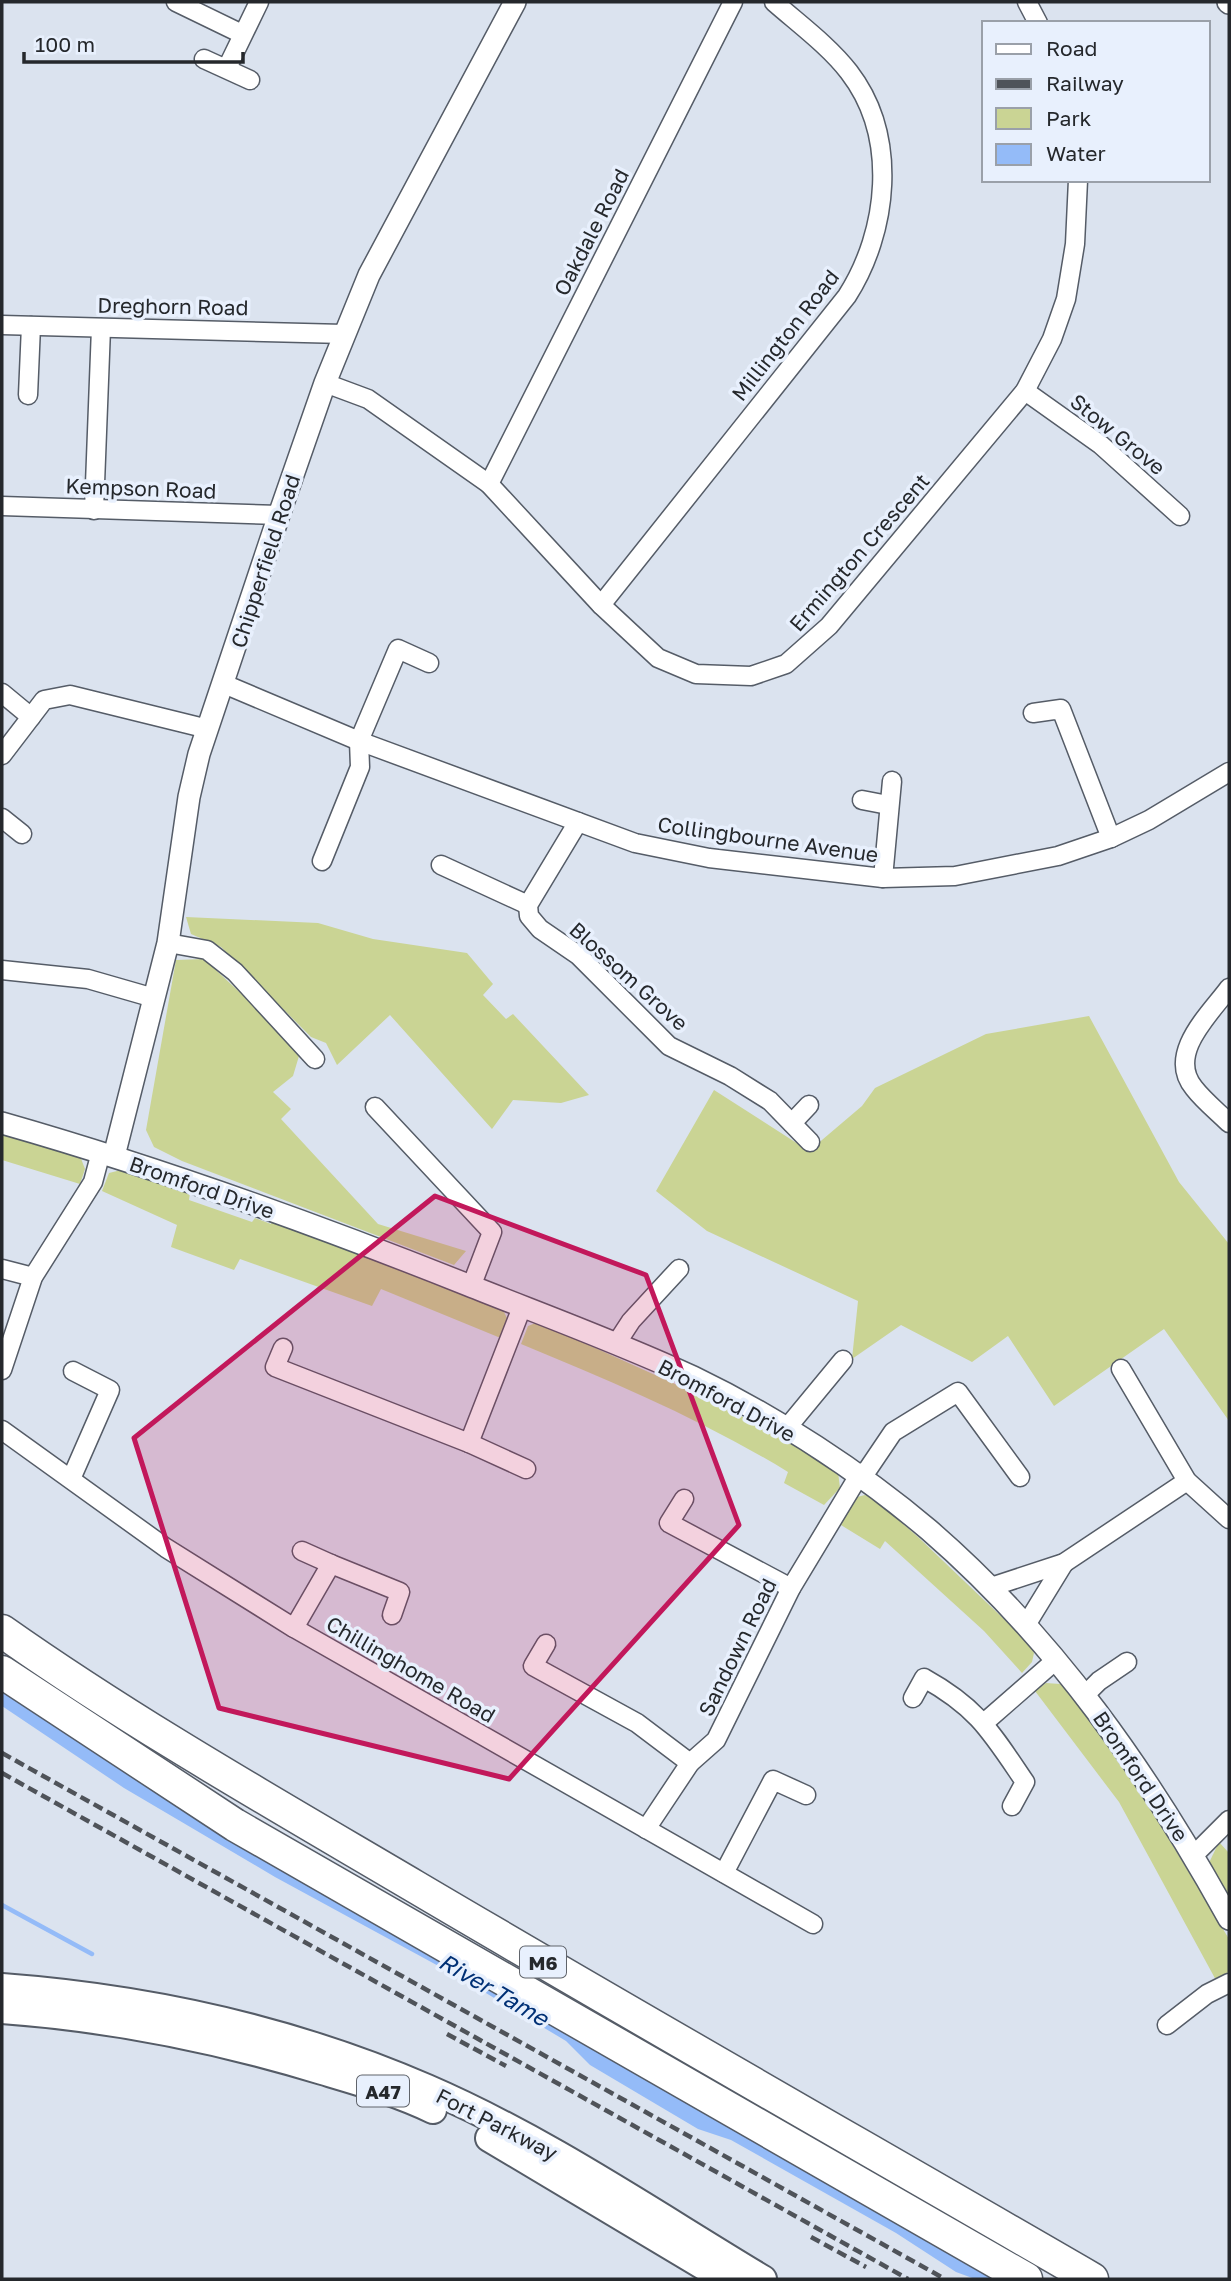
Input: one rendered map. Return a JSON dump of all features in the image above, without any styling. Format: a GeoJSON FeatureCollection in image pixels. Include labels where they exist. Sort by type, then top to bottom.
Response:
{"type":"FeatureCollection","features":[{"type":"Feature","properties":{"kind":"highway","name":"M6"},"geometry":{"type":"LineString","coordinates":[[2,1631],[69,1679],[250,1790],[1092,2279]]}},
{"type":"Feature","properties":{"kind":"highway","name":"M6"},"geometry":{"type":"LineString","coordinates":[[2,1672],[235,1825],[1026,2279]]}},
{"type":"Feature","properties":{"kind":"main road","name":"Fort Parkway"},"geometry":{"type":"LineString","coordinates":[[2,1987],[73,1992],[177,2008],[292,2037],[363,2062],[502,2124],[763,2279]]}},
{"type":"Feature","properties":{"kind":"main road","name":"Fort Parkway"},"geometry":{"type":"LineString","coordinates":[[2,2010],[66,2015],[163,2030],[290,2061],[422,2105],[493,2140],[725,2279]]}},
{"type":"Feature","properties":{"kind":"street"},"geometry":{"type":"LineString","coordinates":[[176,2],[242,34]]}},
{"type":"Feature","properties":{"kind":"street"},"geometry":{"type":"LineString","coordinates":[[227,68],[259,2]]}},
{"type":"Feature","properties":{"kind":"street","name":"Chipperfield Road"},"geometry":{"type":"LineString","coordinates":[[108,1154],[154,998],[167,943],[189,797],[208,729],[325,383],[369,275],[515,2]]}},
{"type":"Feature","properties":{"kind":"street","name":"Oakdale Road"},"geometry":{"type":"LineString","coordinates":[[489,484],[733,2]]}},
{"type":"Feature","properties":{"kind":"street","name":"Millington Road"},"geometry":{"type":"LineString","coordinates":[[601,605],[846,296],[864,269],[879,222],[882,169],[876,131],[862,93],[841,63],[774,2]]}},
{"type":"Feature","properties":{"kind":"street"},"geometry":{"type":"LineString","coordinates":[[1027,2],[1037,21]]}},
{"type":"Feature","properties":{"kind":"street"},"geometry":{"type":"LineString","coordinates":[[204,58],[250,80]]}},
{"type":"Feature","properties":{"kind":"street","name":"Ermington Crescent"},"geometry":{"type":"LineString","coordinates":[[325,383],[368,400],[489,484],[601,605],[658,658],[696,674],[751,676],[786,664],[829,626],[1025,391],[1052,339],[1066,299],[1075,244],[1078,182]]}},
{"type":"Feature","properties":{"kind":"street","name":"Dreghorn Road"},"geometry":{"type":"LineString","coordinates":[[2,325],[344,334]]}},
{"type":"Feature","properties":{"kind":"street"},"geometry":{"type":"LineString","coordinates":[[28,395],[31,326]]}},
{"type":"Feature","properties":{"kind":"street"},"geometry":{"type":"LineString","coordinates":[[94,510],[101,328]]}},
{"type":"Feature","properties":{"kind":"street","name":"Stow Grove"},"geometry":{"type":"LineString","coordinates":[[1025,391],[1101,445],[1180,516]]}},
{"type":"Feature","properties":{"kind":"street","name":"Kempson Road"},"geometry":{"type":"LineString","coordinates":[[2,506],[279,514]]}},
{"type":"Feature","properties":{"kind":"street"},"geometry":{"type":"LineString","coordinates":[[322,861],[360,767],[359,741],[398,649],[429,663]]}},
{"type":"Feature","properties":{"kind":"street","name":"Collingbourne Avenue"},"geometry":{"type":"LineString","coordinates":[[223,684],[359,741],[635,843],[697,855],[883,878],[955,876],[1004,869],[1111,838],[1177,805],[1229,772]]}},
{"type":"Feature","properties":{"kind":"street"},"geometry":{"type":"LineString","coordinates":[[2,693],[32,717]]}},
{"type":"Feature","properties":{"kind":"street"},"geometry":{"type":"LineString","coordinates":[[2,755],[44,701],[70,695],[208,729]]}},
{"type":"Feature","properties":{"kind":"street"},"geometry":{"type":"LineString","coordinates":[[1033,713],[1061,709],[1111,838]]}},
{"type":"Feature","properties":{"kind":"street"},"geometry":{"type":"LineString","coordinates":[[883,878],[892,780]]}},
{"type":"Feature","properties":{"kind":"street"},"geometry":{"type":"LineString","coordinates":[[862,800],[888,805]]}},
{"type":"Feature","properties":{"kind":"street"},"geometry":{"type":"LineString","coordinates":[[2,818],[22,834]]}},
{"type":"Feature","properties":{"kind":"street"},"geometry":{"type":"LineString","coordinates":[[441,865],[528,905],[578,822]]}},
{"type":"Feature","properties":{"kind":"street","name":"Blossom Grove"},"geometry":{"type":"LineString","coordinates":[[528,905],[529,916],[540,929],[578,955],[669,1046],[760,1094],[810,1142]]}},
{"type":"Feature","properties":{"kind":"street"},"geometry":{"type":"LineString","coordinates":[[167,943],[207,950],[235,972],[316,1059]]}},
{"type":"Feature","properties":{"kind":"street"},"geometry":{"type":"LineString","coordinates":[[2,970],[88,979],[154,998]]}},
{"type":"Feature","properties":{"kind":"street"},"geometry":{"type":"LineString","coordinates":[[1229,988],[1187,1047],[1184,1067],[1192,1086],[1229,1124]]}},
{"type":"Feature","properties":{"kind":"street"},"geometry":{"type":"LineString","coordinates":[[792,1123],[809,1105]]}},
{"type":"Feature","properties":{"kind":"street"},"geometry":{"type":"LineString","coordinates":[[375,1107],[492,1232],[471,1287]]}},
{"type":"Feature","properties":{"kind":"street","name":"Bromford Drive"},"geometry":{"type":"LineString","coordinates":[[2,1123],[185,1179],[471,1287],[695,1378],[786,1429],[927,1528],[991,1587],[1026,1625],[1086,1695],[1138,1765],[1194,1855],[1229,1919]]}},
{"type":"Feature","properties":{"kind":"street"},"geometry":{"type":"LineString","coordinates":[[2,1370],[33,1277],[108,1154]]}},
{"type":"Feature","properties":{"kind":"street"},"geometry":{"type":"LineString","coordinates":[[2,1269],[33,1277]]}},
{"type":"Feature","properties":{"kind":"street"},"geometry":{"type":"LineString","coordinates":[[615,1345],[631,1321],[679,1269]]}},
{"type":"Feature","properties":{"kind":"street"},"geometry":{"type":"LineString","coordinates":[[469,1443],[522,1307]]}},
{"type":"Feature","properties":{"kind":"street"},"geometry":{"type":"LineString","coordinates":[[283,1348],[275,1367],[469,1443],[526,1469]]}},
{"type":"Feature","properties":{"kind":"street"},"geometry":{"type":"LineString","coordinates":[[786,1429],[843,1360]]}},
{"type":"Feature","properties":{"kind":"street"},"geometry":{"type":"LineString","coordinates":[[1121,1368],[1186,1481],[1229,1519]]}},
{"type":"Feature","properties":{"kind":"street"},"geometry":{"type":"LineString","coordinates":[[71,1479],[110,1390],[72,1371]]}},
{"type":"Feature","properties":{"kind":"street","name":"Sandown Road"},"geometry":{"type":"LineString","coordinates":[[646,1829],[690,1763],[716,1740],[791,1588],[858,1477],[868,1469],[893,1432],[958,1392],[1020,1477]]}},
{"type":"Feature","properties":{"kind":"street","name":"Chillinghome Road"},"geometry":{"type":"LineString","coordinates":[[2,1430],[166,1548],[294,1628],[813,1924]]}},
{"type":"Feature","properties":{"kind":"street"},"geometry":{"type":"LineString","coordinates":[[991,1587],[1064,1563],[1186,1481]]}},
{"type":"Feature","properties":{"kind":"street"},"geometry":{"type":"LineString","coordinates":[[684,1499],[670,1523],[791,1588]]}},
{"type":"Feature","properties":{"kind":"street"},"geometry":{"type":"LineString","coordinates":[[302,1551],[400,1592],[392,1615]]}},
{"type":"Feature","properties":{"kind":"street"},"geometry":{"type":"LineString","coordinates":[[1026,1625],[1064,1563]]}},
{"type":"Feature","properties":{"kind":"street"},"geometry":{"type":"LineString","coordinates":[[294,1628],[331,1564]]}},
{"type":"Feature","properties":{"kind":"street"},"geometry":{"type":"LineString","coordinates":[[546,1644],[533,1666],[637,1723],[690,1763]]}},
{"type":"Feature","properties":{"kind":"street"},"geometry":{"type":"LineString","coordinates":[[985,1722],[1056,1660]]}},
{"type":"Feature","properties":{"kind":"street"},"geometry":{"type":"LineString","coordinates":[[1086,1695],[1099,1681],[1128,1662]]}},
{"type":"Feature","properties":{"kind":"street"},"geometry":{"type":"LineString","coordinates":[[913,1698],[924,1678],[954,1694],[985,1722],[1024,1782],[1012,1806]]}},
{"type":"Feature","properties":{"kind":"street"},"geometry":{"type":"LineString","coordinates":[[724,1873],[773,1780],[806,1795]]}},
{"type":"Feature","properties":{"kind":"street"},"geometry":{"type":"LineString","coordinates":[[1194,1855],[1229,1820]]}},
{"type":"Feature","properties":{"kind":"street"},"geometry":{"type":"LineString","coordinates":[[1167,2025],[1207,1994],[1229,1983]]}},
{"type":"Feature","properties":{"kind":"highlighted area"},"geometry":{"type":"Polygon","coordinates":[[[435,1196],[646,1275],[739,1525],[509,1779],[219,1708],[134,1438],[435,1196]]]}},
{"type":"Feature","properties":{"kind":"green space"},"geometry":{"type":"Polygon","coordinates":[[[186,917],[318,923],[373,939],[467,953],[493,984],[483,995],[506,1019],[513,1014],[589,1095],[561,1103],[513,1100],[492,1129],[390,1015],[337,1065],[326,1043],[311,1037],[221,947],[191,934],[186,917]]]}},
{"type":"Feature","properties":{"kind":"green space"},"geometry":{"type":"Polygon","coordinates":[[[204,959],[247,999],[299,1056],[293,1076],[273,1092],[291,1109],[281,1119],[378,1224],[466,1251],[454,1265],[182,1161],[154,1147],[146,1130],[176,960],[204,959]]]}},
{"type":"Feature","properties":{"kind":"green space"},"geometry":{"type":"Polygon","coordinates":[[[1089,1016],[1179,1182],[1229,1244],[1229,1421],[1164,1329],[1054,1406],[1008,1336],[972,1362],[901,1325],[852,1359],[858,1301],[707,1231],[656,1191],[714,1090],[809,1151],[862,1106],[875,1088],[986,1034],[1089,1016]]]}},
{"type":"Feature","properties":{"kind":"green space"},"geometry":{"type":"Polygon","coordinates":[[[2,1132],[80,1156],[85,1169],[80,1184],[2,1160],[2,1132]]]}},
{"type":"Feature","properties":{"kind":"green space"},"geometry":{"type":"Polygon","coordinates":[[[121,1170],[190,1193],[189,1200],[252,1222],[255,1218],[271,1224],[272,1221],[502,1308],[507,1318],[503,1339],[381,1289],[372,1306],[240,1259],[234,1270],[171,1247],[177,1225],[102,1191],[109,1173],[121,1170]]]}},
{"type":"Feature","properties":{"kind":"green space"},"geometry":{"type":"Polygon","coordinates":[[[538,1322],[717,1403],[831,1464],[838,1472],[840,1488],[824,1505],[784,1483],[788,1472],[723,1435],[623,1387],[521,1344],[528,1326],[538,1322]]]}},
{"type":"Feature","properties":{"kind":"green space"},"geometry":{"type":"Polygon","coordinates":[[[865,1495],[875,1499],[918,1537],[1027,1641],[1034,1653],[1032,1662],[1022,1673],[984,1631],[885,1541],[880,1549],[836,1522],[853,1498],[865,1495]]]}},
{"type":"Feature","properties":{"kind":"green space"},"geometry":{"type":"Polygon","coordinates":[[[1046,1683],[1060,1684],[1080,1703],[1137,1786],[1229,1939],[1229,1971],[1217,1982],[1119,1802],[1035,1691],[1046,1683]]]}},
{"type":"Feature","properties":{"kind":"green space"},"geometry":{"type":"Polygon","coordinates":[[[1219,1842],[1229,1853],[1229,1901],[1207,1867],[1219,1842]]]}},
{"type":"Feature","properties":{"kind":"water","name":"River Tame"},"geometry":{"type":"Polygon","coordinates":[[[2,1666],[1016,2279],[975,2279],[956,2272],[896,2233],[731,2140],[698,2129],[590,2065],[566,2041],[466,1981],[275,1877],[124,1788],[2,1706],[2,1666]]]}},
{"type":"Feature","properties":{"kind":"waterway"},"geometry":{"type":"LineString","coordinates":[[2,1905],[92,1954]]}},
{"type":"Feature","properties":{"kind":"railway"},"geometry":{"type":"LineString","coordinates":[[2,1753],[945,2279]]}},
{"type":"Feature","properties":{"kind":"railway"},"geometry":{"type":"LineString","coordinates":[[2,1773],[908,2279]]}},
{"type":"Feature","properties":{"kind":"railway"},"geometry":{"type":"LineString","coordinates":[[447,2034],[506,2066]]}},
{"type":"Feature","properties":{"kind":"railway"},"geometry":{"type":"LineString","coordinates":[[811,2237],[866,2267]]}}]}
